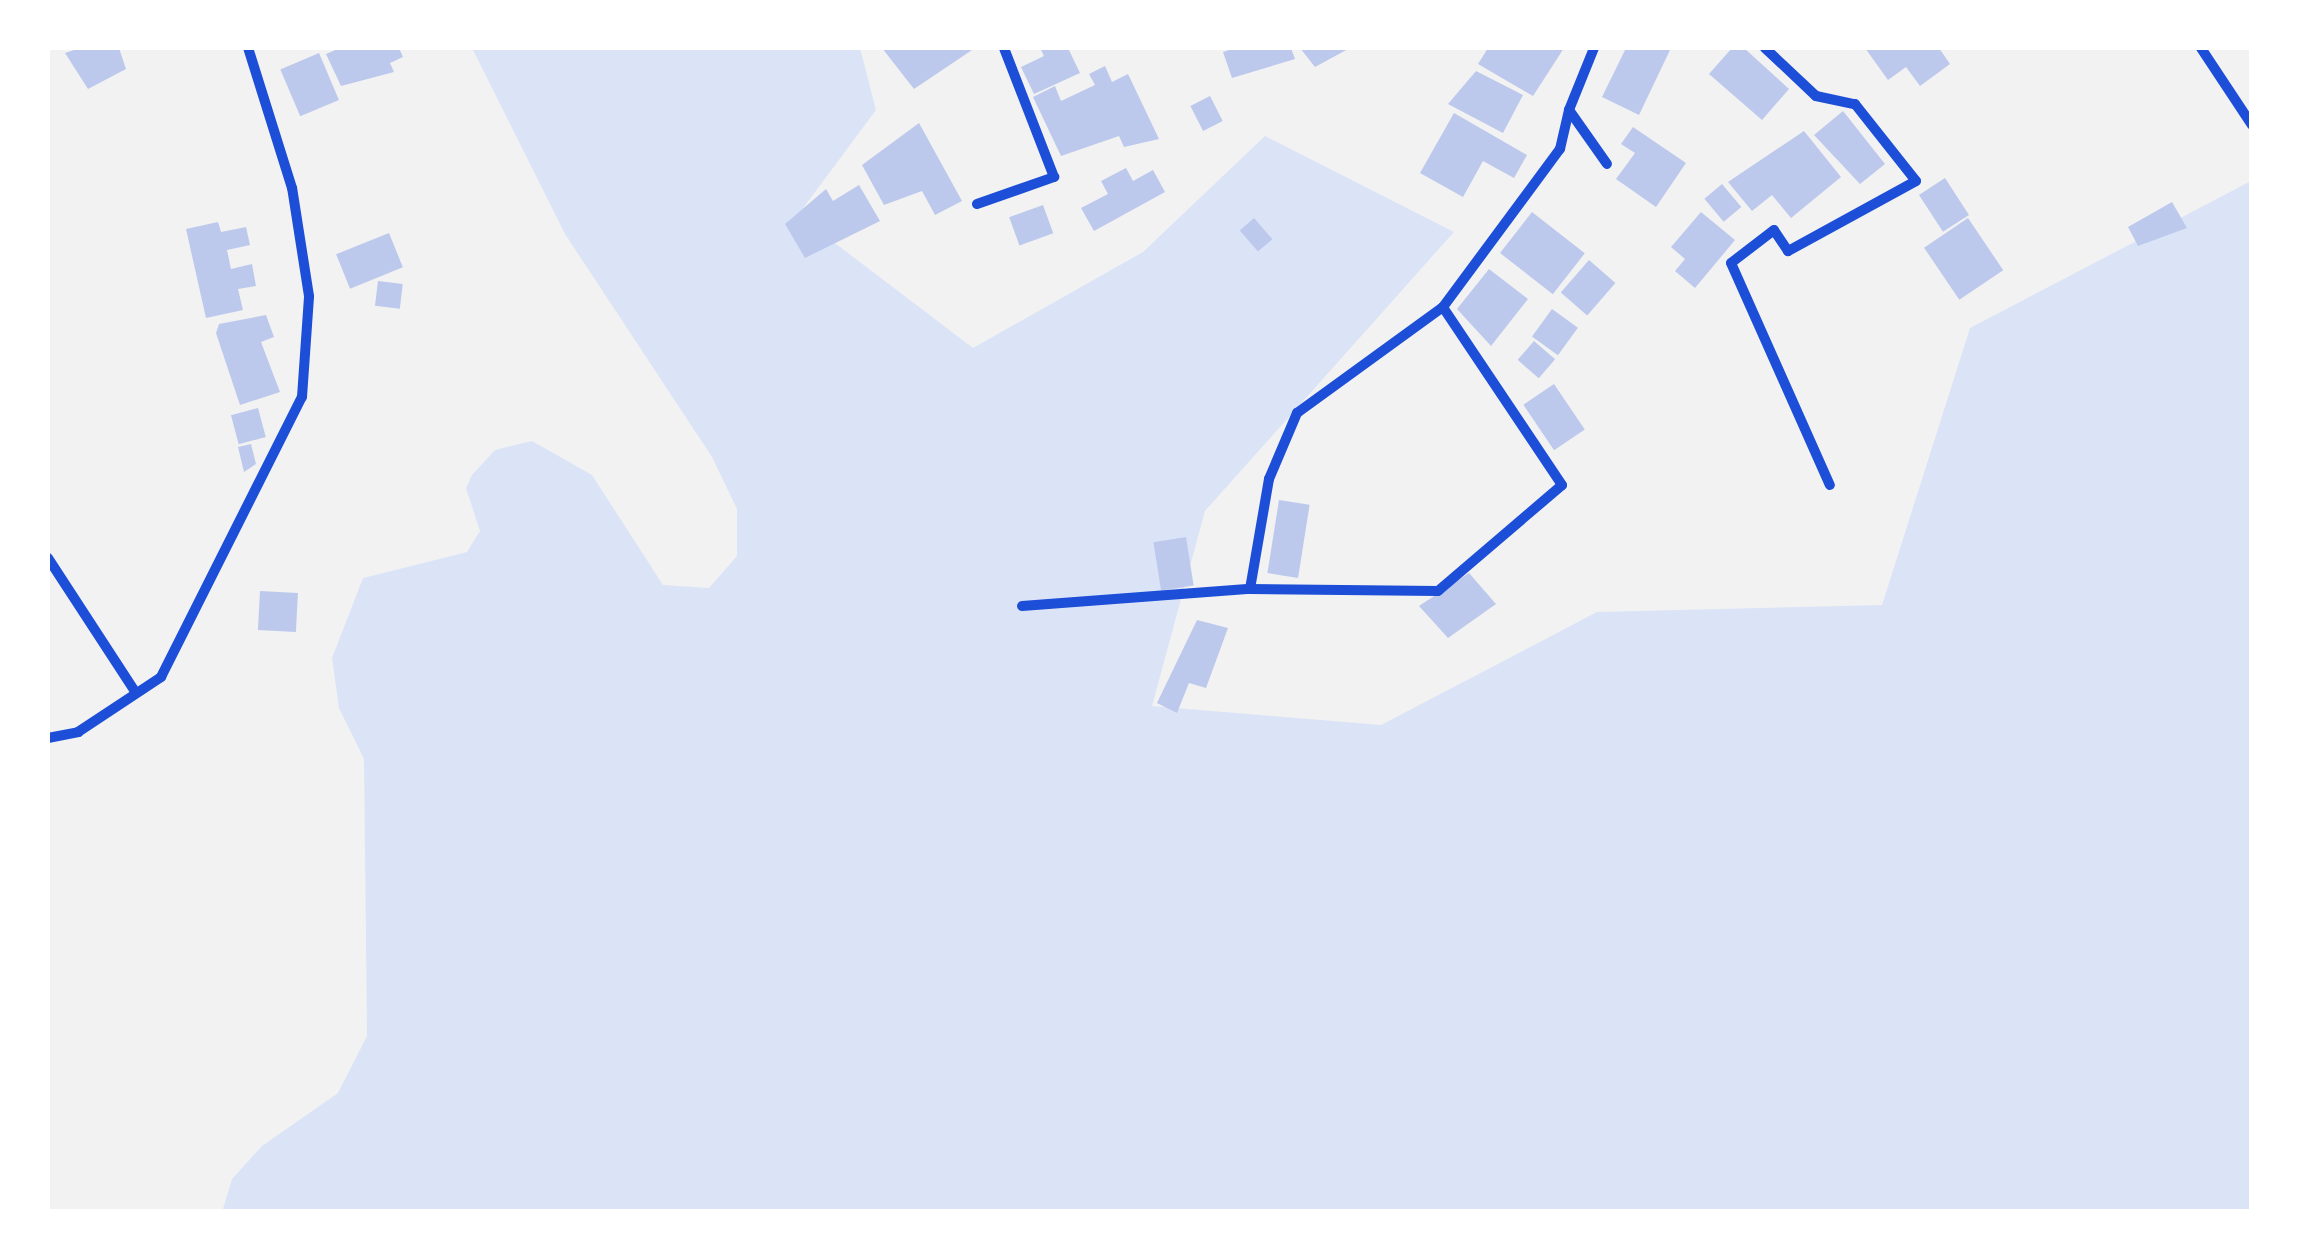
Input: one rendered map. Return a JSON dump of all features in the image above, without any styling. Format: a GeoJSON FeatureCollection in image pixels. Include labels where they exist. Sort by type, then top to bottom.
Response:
{"type":"FeatureCollection","features":[{"type":"Feature","properties":{"kind":"street"},"geometry":{"type":"LineString","coordinates":[[48,738],[78,732],[160,677],[302,397],[310,296],[292,188],[248,48]]}},
{"type":"Feature","properties":{"kind":"street"},"geometry":{"type":"LineString","coordinates":[[977,204],[1054,177],[1004,48]]}},
{"type":"Feature","properties":{"kind":"street"},"geometry":{"type":"LineString","coordinates":[[1250,589],[1270,479],[1297,413],[1444,307],[1560,149],[1594,48]]}},
{"type":"Feature","properties":{"kind":"street"},"geometry":{"type":"LineString","coordinates":[[1766,48],[1816,96],[1855,104],[1916,180],[1788,252],[1774,230],[1731,263],[1830,485]]}},
{"type":"Feature","properties":{"kind":"street"},"geometry":{"type":"LineString","coordinates":[[2201,48],[2252,125]]}},
{"type":"Feature","properties":{"kind":"street"},"geometry":{"type":"LineString","coordinates":[[1570,110],[1607,164]]}},
{"type":"Feature","properties":{"kind":"street"},"geometry":{"type":"LineString","coordinates":[[1022,606],[1250,589],[1438,591],[1562,485],[1444,307]]}},
{"type":"Feature","properties":{"kind":"street"},"geometry":{"type":"LineString","coordinates":[[48,558],[136,693]]}},
{"type":"Feature","properties":{"kind":"shaded area"},"geometry":{"type":"Polygon","coordinates":[[[472,48],[860,48],[876,110],[798,215],[973,348],[1143,252],[1265,136],[1454,232],[1205,511],[1152,706],[1381,725],[1597,612],[1882,605],[1970,328],[2251,181],[2251,1211],[222,1212],[232,1179],[262,1146],[338,1093],[367,1036],[364,759],[339,708],[332,658],[363,578],[467,552],[480,531],[466,488],[472,475],[495,450],[532,441],[592,475],[663,585],[709,588],[737,556],[737,509],[712,457],[565,234],[472,48]]]}},
{"type":"Feature","properties":{"kind":"building"},"geometry":{"type":"Polygon","coordinates":[[[80,48],[119,48],[126,69],[88,89],[65,53],[80,48]]]}},
{"type":"Feature","properties":{"kind":"building"},"geometry":{"type":"Polygon","coordinates":[[[340,48],[399,48],[403,57],[390,63],[394,72],[341,86],[326,54],[340,48]]]}},
{"type":"Feature","properties":{"kind":"building"},"geometry":{"type":"Polygon","coordinates":[[[882,48],[975,48],[914,89],[882,48]]]}},
{"type":"Feature","properties":{"kind":"building"},"geometry":{"type":"Polygon","coordinates":[[[1040,48],[1068,48],[1080,73],[1034,94],[1021,67],[1044,56],[1040,48]]]}},
{"type":"Feature","properties":{"kind":"building"},"geometry":{"type":"Polygon","coordinates":[[[1235,48],[1291,48],[1295,59],[1232,78],[1223,52],[1235,48]]]}},
{"type":"Feature","properties":{"kind":"building"},"geometry":{"type":"Polygon","coordinates":[[[1300,48],[1350,48],[1315,67],[1300,48]]]}},
{"type":"Feature","properties":{"kind":"building"},"geometry":{"type":"Polygon","coordinates":[[[1488,48],[1564,48],[1533,96],[1478,64],[1488,48]]]}},
{"type":"Feature","properties":{"kind":"building"},"geometry":{"type":"Polygon","coordinates":[[[1626,48],[1671,48],[1639,115],[1602,97],[1626,48]]]}},
{"type":"Feature","properties":{"kind":"building"},"geometry":{"type":"Polygon","coordinates":[[[1732,48],[1744,48],[1789,89],[1762,120],[1709,74],[1732,48]]]}},
{"type":"Feature","properties":{"kind":"building"},"geometry":{"type":"Polygon","coordinates":[[[1865,48],[1939,48],[1950,64],[1920,86],[1906,67],[1888,80],[1865,48]]]}},
{"type":"Feature","properties":{"kind":"building"},"geometry":{"type":"Polygon","coordinates":[[[319,53],[339,100],[300,116],[280,69],[319,53]]]}},
{"type":"Feature","properties":{"kind":"building"},"geometry":{"type":"Polygon","coordinates":[[[1105,66],[1112,82],[1128,74],[1159,139],[1124,147],[1119,136],[1061,156],[1033,97],[1055,86],[1061,101],[1095,85],[1089,74],[1105,66]]]}},
{"type":"Feature","properties":{"kind":"building"},"geometry":{"type":"Polygon","coordinates":[[[1476,71],[1523,95],[1503,133],[1448,104],[1476,71]]]}},
{"type":"Feature","properties":{"kind":"building"},"geometry":{"type":"Polygon","coordinates":[[[1210,96],[1223,121],[1203,131],[1190,106],[1210,96]]]}},
{"type":"Feature","properties":{"kind":"building"},"geometry":{"type":"Polygon","coordinates":[[[1843,111],[1885,164],[1860,184],[1814,135],[1843,111]]]}},
{"type":"Feature","properties":{"kind":"building"},"geometry":{"type":"Polygon","coordinates":[[[1454,113],[1527,155],[1514,178],[1483,161],[1463,197],[1420,173],[1454,113]]]}},
{"type":"Feature","properties":{"kind":"building"},"geometry":{"type":"Polygon","coordinates":[[[919,123],[962,201],[935,215],[922,191],[884,205],[862,165],[919,123]]]}},
{"type":"Feature","properties":{"kind":"building"},"geometry":{"type":"Polygon","coordinates":[[[1633,127],[1686,163],[1656,207],[1616,179],[1635,153],[1621,144],[1633,127]]]}},
{"type":"Feature","properties":{"kind":"building"},"geometry":{"type":"Polygon","coordinates":[[[1804,131],[1841,177],[1791,218],[1772,195],[1752,211],[1728,182],[1804,131]]]}},
{"type":"Feature","properties":{"kind":"building"},"geometry":{"type":"Polygon","coordinates":[[[1126,168],[1133,181],[1153,170],[1165,192],[1094,231],[1081,208],[1108,194],[1101,181],[1126,168]]]}},
{"type":"Feature","properties":{"kind":"building"},"geometry":{"type":"Polygon","coordinates":[[[1945,178],[1969,215],[1943,232],[1919,195],[1945,178]]]}},
{"type":"Feature","properties":{"kind":"building"},"geometry":{"type":"Polygon","coordinates":[[[1722,184],[1741,207],[1724,222],[1704,199],[1722,184]]]}},
{"type":"Feature","properties":{"kind":"building"},"geometry":{"type":"Polygon","coordinates":[[[859,185],[880,221],[805,258],[785,224],[826,189],[833,201],[859,185]]]}},
{"type":"Feature","properties":{"kind":"building"},"geometry":{"type":"Polygon","coordinates":[[[2172,202],[2187,228],[2138,246],[2128,227],[2172,202]]]}},
{"type":"Feature","properties":{"kind":"building"},"geometry":{"type":"Polygon","coordinates":[[[1043,205],[1053,233],[1019,246],[1009,217],[1043,205]]]}},
{"type":"Feature","properties":{"kind":"building"},"geometry":{"type":"Polygon","coordinates":[[[1532,212],[1585,253],[1553,294],[1500,253],[1532,212]]]}},
{"type":"Feature","properties":{"kind":"building"},"geometry":{"type":"Polygon","coordinates":[[[1701,212],[1735,240],[1695,288],[1675,271],[1685,259],[1671,247],[1701,212]]]}},
{"type":"Feature","properties":{"kind":"building"},"geometry":{"type":"Polygon","coordinates":[[[1254,218],[1272,239],[1258,252],[1240,230],[1254,218]]]}},
{"type":"Feature","properties":{"kind":"building"},"geometry":{"type":"Polygon","coordinates":[[[1968,218],[2003,270],[1959,300],[1924,248],[1968,218]]]}},
{"type":"Feature","properties":{"kind":"building"},"geometry":{"type":"Polygon","coordinates":[[[218,222],[221,232],[246,227],[250,245],[227,250],[231,269],[252,264],[256,286],[238,289],[243,310],[206,318],[186,229],[218,222]]]}},
{"type":"Feature","properties":{"kind":"building"},"geometry":{"type":"Polygon","coordinates":[[[389,233],[403,267],[350,289],[336,254],[389,233]]]}},
{"type":"Feature","properties":{"kind":"building"},"geometry":{"type":"Polygon","coordinates":[[[1589,260],[1615,283],[1587,315],[1561,292],[1589,260]]]}},
{"type":"Feature","properties":{"kind":"building"},"geometry":{"type":"Polygon","coordinates":[[[1489,269],[1528,299],[1491,346],[1457,309],[1489,269]]]}},
{"type":"Feature","properties":{"kind":"building"},"geometry":{"type":"Polygon","coordinates":[[[378,281],[403,284],[400,309],[375,306],[378,281]]]}},
{"type":"Feature","properties":{"kind":"building"},"geometry":{"type":"Polygon","coordinates":[[[1552,309],[1578,328],[1558,355],[1532,337],[1552,309]]]}},
{"type":"Feature","properties":{"kind":"building"},"geometry":{"type":"Polygon","coordinates":[[[266,315],[274,337],[261,342],[280,392],[240,405],[216,333],[219,324],[266,315]]]}},
{"type":"Feature","properties":{"kind":"building"},"geometry":{"type":"Polygon","coordinates":[[[1534,341],[1555,359],[1539,378],[1518,360],[1534,341]]]}},
{"type":"Feature","properties":{"kind":"building"},"geometry":{"type":"Polygon","coordinates":[[[1554,384],[1585,430],[1554,450],[1523,405],[1554,384]]]}},
{"type":"Feature","properties":{"kind":"building"},"geometry":{"type":"Polygon","coordinates":[[[258,408],[266,437],[239,444],[231,415],[258,408]]]}},
{"type":"Feature","properties":{"kind":"building"},"geometry":{"type":"Polygon","coordinates":[[[251,444],[256,464],[244,472],[238,447],[251,444]]]}},
{"type":"Feature","properties":{"kind":"building"},"geometry":{"type":"Polygon","coordinates":[[[1279,500],[1310,505],[1298,578],[1267,573],[1279,500]]]}},
{"type":"Feature","properties":{"kind":"building"},"geometry":{"type":"Polygon","coordinates":[[[1186,537],[1194,585],[1161,591],[1153,542],[1186,537]]]}},
{"type":"Feature","properties":{"kind":"building"},"geometry":{"type":"Polygon","coordinates":[[[1469,573],[1496,604],[1448,638],[1419,606],[1469,573]]]}},
{"type":"Feature","properties":{"kind":"building"},"geometry":{"type":"Polygon","coordinates":[[[260,591],[298,593],[296,632],[258,630],[260,591]]]}},
{"type":"Feature","properties":{"kind":"building"},"geometry":{"type":"Polygon","coordinates":[[[1197,620],[1228,628],[1206,688],[1189,683],[1177,713],[1157,703],[1197,620]]]}}]}
